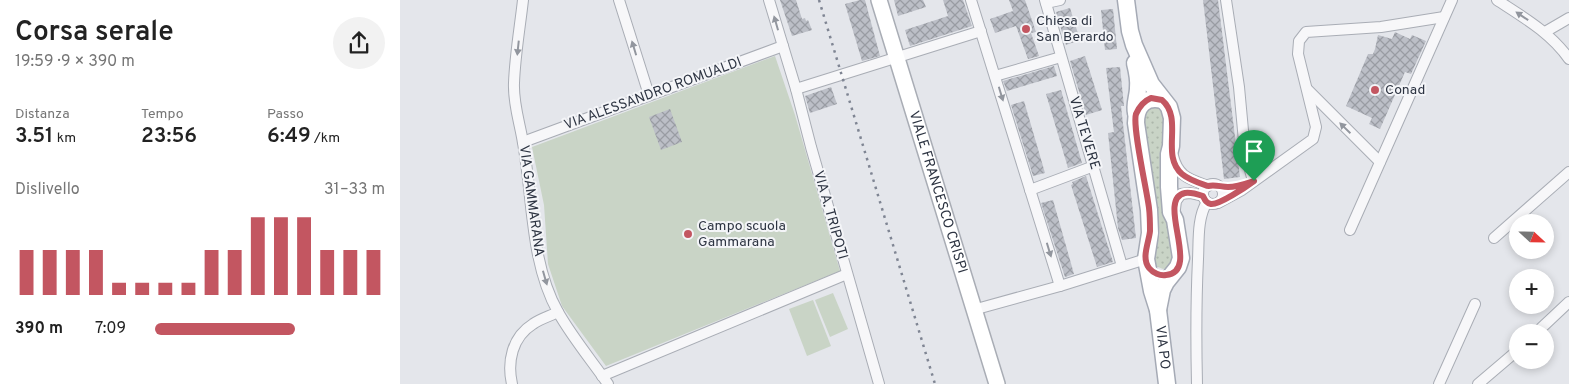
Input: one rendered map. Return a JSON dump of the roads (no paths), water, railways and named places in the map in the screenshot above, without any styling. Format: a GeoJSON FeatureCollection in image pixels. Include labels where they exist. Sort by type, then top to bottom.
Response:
{"type":"FeatureCollection","features":[{"type":"Feature","properties":{"kind":"main road"},"geometry":{"type":"LineString","coordinates":[[1126,0],[1134,45],[1151,84],[1162,100]]}},
{"type":"Feature","properties":{"kind":"main road"},"geometry":{"type":"LineString","coordinates":[[1134,45],[1138,77],[1138,89],[1134,107],[1136,115]]}},
{"type":"Feature","properties":{"kind":"main road"},"geometry":{"type":"LineString","coordinates":[[1136,115],[1141,106],[1151,98],[1162,100]]}},
{"type":"Feature","properties":{"kind":"main road","name":"VIA PO"},"geometry":{"type":"LineString","coordinates":[[1158,310],[1162,290],[1178,267],[1181,258],[1171,212],[1169,187],[1171,112],[1162,100]]}},
{"type":"Feature","properties":{"kind":"main road","name":"VIA PO"},"geometry":{"type":"LineString","coordinates":[[1136,115],[1137,135],[1149,210],[1150,233],[1147,263],[1152,291],[1158,310],[1166,384]]}},
{"type":"Feature","properties":{"kind":"main road"},"geometry":{"type":"LineString","coordinates":[[1147,263],[1158,274],[1172,274]]}},
{"type":"Feature","properties":{"kind":"street","name":"VIA GAMMARANA"},"geometry":{"type":"LineString","coordinates":[[523,0],[514,84],[515,106],[523,142],[540,263],[547,288],[558,312],[605,380]]}},
{"type":"Feature","properties":{"kind":"street"},"geometry":{"type":"LineString","coordinates":[[619,0],[649,95]]}},
{"type":"Feature","properties":{"kind":"street","name":"VIA A. TRIPOTI"},"geometry":{"type":"LineString","coordinates":[[769,0],[879,384]]}},
{"type":"Feature","properties":{"kind":"street","name":"VIALE FRANCESCO CRISPI"},"geometry":{"type":"LineString","coordinates":[[879,0],[997,384]]}},
{"type":"Feature","properties":{"kind":"street"},"geometry":{"type":"LineString","coordinates":[[971,0],[1060,286]]}},
{"type":"Feature","properties":{"kind":"street"},"geometry":{"type":"LineString","coordinates":[[1045,2],[1060,0]]}},
{"type":"Feature","properties":{"kind":"street"},"geometry":{"type":"LineString","coordinates":[[1226,0],[1239,87],[1246,152],[1254,181]]}},
{"type":"Feature","properties":{"kind":"street"},"geometry":{"type":"LineString","coordinates":[[1350,230],[1452,0]]}},
{"type":"Feature","properties":{"kind":"street"},"geometry":{"type":"LineString","coordinates":[[1497,0],[1545,32],[1562,48],[1569,59]]}},
{"type":"Feature","properties":{"kind":"street","name":"VIA TEVERE"},"geometry":{"type":"LineString","coordinates":[[1045,2],[1122,266]]}},
{"type":"Feature","properties":{"kind":"street"},"geometry":{"type":"LineString","coordinates":[[1174,220],[1176,201],[1181,194],[1190,192],[1211,195],[1242,190],[1313,139],[1316,127],[1298,54],[1299,41],[1306,32],[1381,27],[1444,17]]}},
{"type":"Feature","properties":{"kind":"street"},"geometry":{"type":"LineString","coordinates":[[1545,32],[1569,18]]}},
{"type":"Feature","properties":{"kind":"street"},"geometry":{"type":"LineString","coordinates":[[796,89],[981,31]]}},
{"type":"Feature","properties":{"kind":"street","name":"VIA ALESSANDRO ROMUALDI"},"geometry":{"type":"LineString","coordinates":[[523,142],[783,46]]}},
{"type":"Feature","properties":{"kind":"street"},"geometry":{"type":"LineString","coordinates":[[995,76],[1061,56]]}},
{"type":"Feature","properties":{"kind":"street"},"geometry":{"type":"LineString","coordinates":[[1306,88],[1380,162]]}},
{"type":"Feature","properties":{"kind":"street"},"geometry":{"type":"LineString","coordinates":[[1171,146],[1176,166],[1181,174],[1211,195]]}},
{"type":"Feature","properties":{"kind":"street"},"geometry":{"type":"LineString","coordinates":[[1030,190],[1094,166]]}},
{"type":"Feature","properties":{"kind":"street"},"geometry":{"type":"LineString","coordinates":[[1494,238],[1569,172]]}},
{"type":"Feature","properties":{"kind":"street"},"geometry":{"type":"LineString","coordinates":[[1197,384],[1196,307],[1200,228],[1204,208],[1211,195],[1254,181]]}},
{"type":"Feature","properties":{"kind":"street"},"geometry":{"type":"LineString","coordinates":[[973,310],[1060,286],[1122,266],[1147,263]]}},
{"type":"Feature","properties":{"kind":"street"},"geometry":{"type":"LineString","coordinates":[[605,380],[847,274]]}},
{"type":"Feature","properties":{"kind":"street"},"geometry":{"type":"LineString","coordinates":[[1545,324],[1569,302]]}},
{"type":"Feature","properties":{"kind":"street"},"geometry":{"type":"LineString","coordinates":[[1439,384],[1475,304]]}},
{"type":"Feature","properties":{"kind":"street"},"geometry":{"type":"LineString","coordinates":[[512,384],[510,363],[512,350],[519,337],[532,324],[558,312]]}},
{"type":"Feature","properties":{"kind":"street"},"geometry":{"type":"LineString","coordinates":[[1478,384],[1509,358]]}},
{"type":"Feature","properties":{"kind":"railway"},"geometry":{"type":"LineString","coordinates":[[819,0],[935,384]]}},
{"type":"Feature","properties":{"kind":"place","name":"Chiesa di San Berardo"},"geometry":{"type":"Point","coordinates":[1026,29]}},
{"type":"Feature","properties":{"kind":"place","name":"Conad"},"geometry":{"type":"Point","coordinates":[1375,90]}},
{"type":"Feature","properties":{"kind":"place","name":"Campo scuola Gammarana"},"geometry":{"type":"Point","coordinates":[688,234]}}]}
